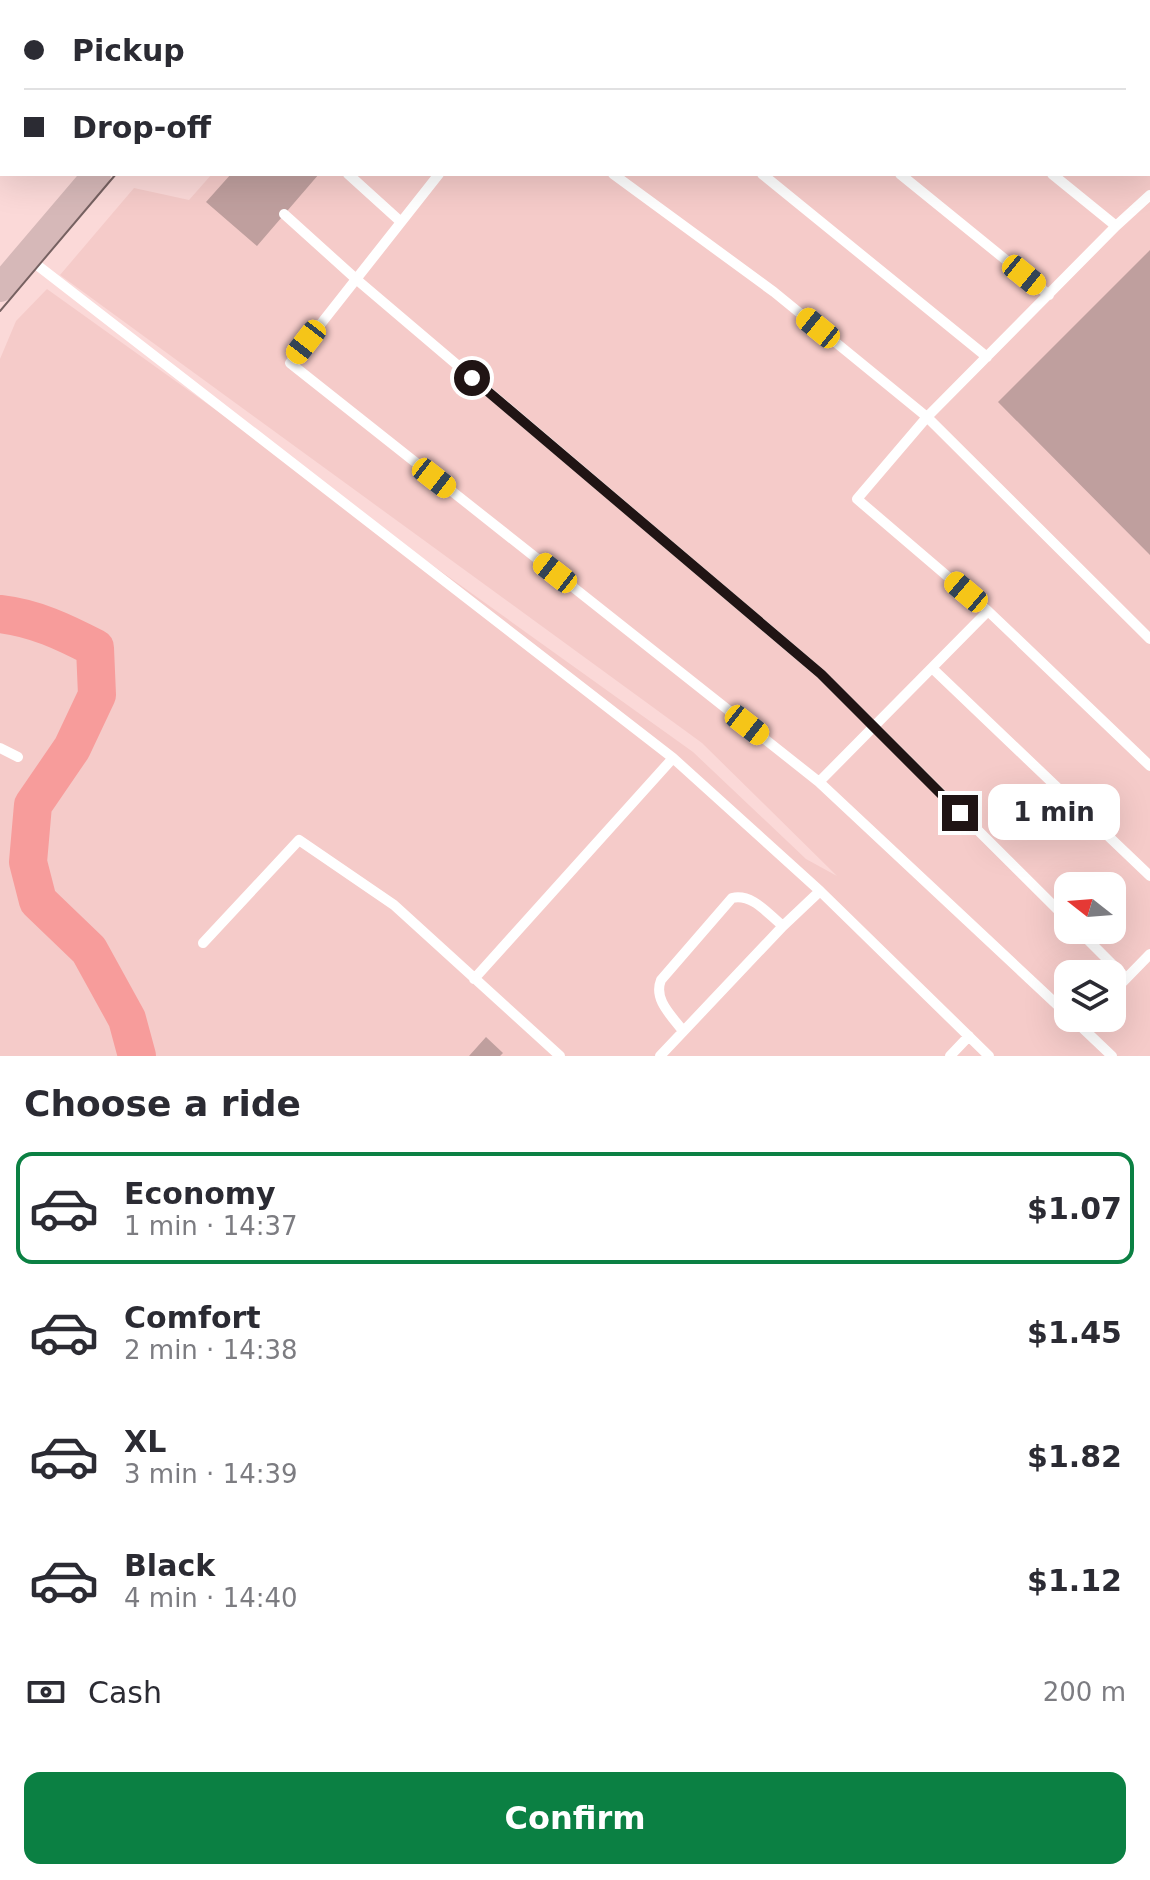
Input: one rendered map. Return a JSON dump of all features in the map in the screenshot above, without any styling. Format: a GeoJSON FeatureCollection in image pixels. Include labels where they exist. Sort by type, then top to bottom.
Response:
{"type":"FeatureCollection","features":[{"type":"Feature","properties":{"kind":"main road"},"geometry":{"type":"LineString","coordinates":[[0,288],[95,176]]}},
{"type":"Feature","properties":{"kind":"lane"},"geometry":{"type":"LineString","coordinates":[[350,176],[401,222]]}},
{"type":"Feature","properties":{"kind":"lane"},"geometry":{"type":"LineString","coordinates":[[437,176],[290,363],[819,782],[1054,998]]}},
{"type":"Feature","properties":{"kind":"lane"},"geometry":{"type":"LineString","coordinates":[[616,176],[774,292],[927,417],[1150,639]]}},
{"type":"Feature","properties":{"kind":"lane"},"geometry":{"type":"LineString","coordinates":[[764,176],[987,357]]}},
{"type":"Feature","properties":{"kind":"lane"},"geometry":{"type":"LineString","coordinates":[[902,176],[1049,295]]}},
{"type":"Feature","properties":{"kind":"lane"},"geometry":{"type":"LineString","coordinates":[[1054,176],[1116,226]]}},
{"type":"Feature","properties":{"kind":"lane"},"geometry":{"type":"LineString","coordinates":[[1150,195],[927,417],[857,499],[988,611],[1150,766]]}},
{"type":"Feature","properties":{"kind":"lane"},"geometry":{"type":"LineString","coordinates":[[284,214],[356,279],[821,674],[1054,906]]}},
{"type":"Feature","properties":{"kind":"lane"},"geometry":{"type":"LineString","coordinates":[[27,257],[673,758],[820,891],[989,1056]]}},
{"type":"Feature","properties":{"kind":"lane"},"geometry":{"type":"LineString","coordinates":[[819,782],[988,611]]}},
{"type":"Feature","properties":{"kind":"lane"},"geometry":{"type":"LineString","coordinates":[[932,668],[1150,876]]}},
{"type":"Feature","properties":{"kind":"lane"},"geometry":{"type":"LineString","coordinates":[[0,748],[18,757]]}},
{"type":"Feature","properties":{"kind":"lane"},"geometry":{"type":"LineString","coordinates":[[474,979],[673,758]]}},
{"type":"Feature","properties":{"kind":"lane"},"geometry":{"type":"LineString","coordinates":[[203,943],[299,840],[394,905],[560,1056]]}},
{"type":"Feature","properties":{"kind":"lane"},"geometry":{"type":"LineString","coordinates":[[660,1056],[820,891]]}},
{"type":"Feature","properties":{"kind":"lane"},"geometry":{"type":"LineString","coordinates":[[683,1031],[660,1000],[657,990],[661,980],[732,898],[741,896],[750,899],[783,926]]}},
{"type":"Feature","properties":{"kind":"lane"},"geometry":{"type":"LineString","coordinates":[[1092,944],[1108,960]]}},
{"type":"Feature","properties":{"kind":"lane"},"geometry":{"type":"LineString","coordinates":[[1126,978],[1150,954]]}},
{"type":"Feature","properties":{"kind":"lane"},"geometry":{"type":"LineString","coordinates":[[1089,1032],[1112,1056]]}},
{"type":"Feature","properties":{"kind":"lane"},"geometry":{"type":"LineString","coordinates":[[950,1056],[969,1036]]}},
{"type":"Feature","properties":{"kind":"shaded area"},"geometry":{"type":"Polygon","coordinates":[[[210,176],[1150,176],[1150,1056],[0,1056],[0,359],[16,321],[47,289],[693,752],[806,859],[837,876],[702,743],[60,275],[134,188],[189,200],[210,176]]]}},
{"type":"Feature","properties":{"kind":"building"},"geometry":{"type":"Polygon","coordinates":[[[229,176],[317,176],[257,246],[206,202],[229,176]]]}},
{"type":"Feature","properties":{"kind":"building"},"geometry":{"type":"Polygon","coordinates":[[[1150,250],[1150,555],[998,402],[1150,250]]]}},
{"type":"Feature","properties":{"kind":"building"},"geometry":{"type":"Polygon","coordinates":[[[486,1037],[503,1053],[500,1056],[469,1056],[486,1037]]]}},
{"type":"Feature","properties":{"kind":"waterway"},"geometry":{"type":"LineString","coordinates":[[0,614],[37,622],[95,648],[97,695],[72,748],[33,805],[28,862],[38,901],[89,950],[127,1019],[137,1056]]}},
{"type":"Feature","properties":{"kind":"tram line"},"geometry":{"type":"LineString","coordinates":[[0,311],[114,176]]}},
{"type":"Feature","properties":{"kind":"route"},"geometry":{"type":"LineString","coordinates":[[472,378],[821,674],[960,813]]}}]}
